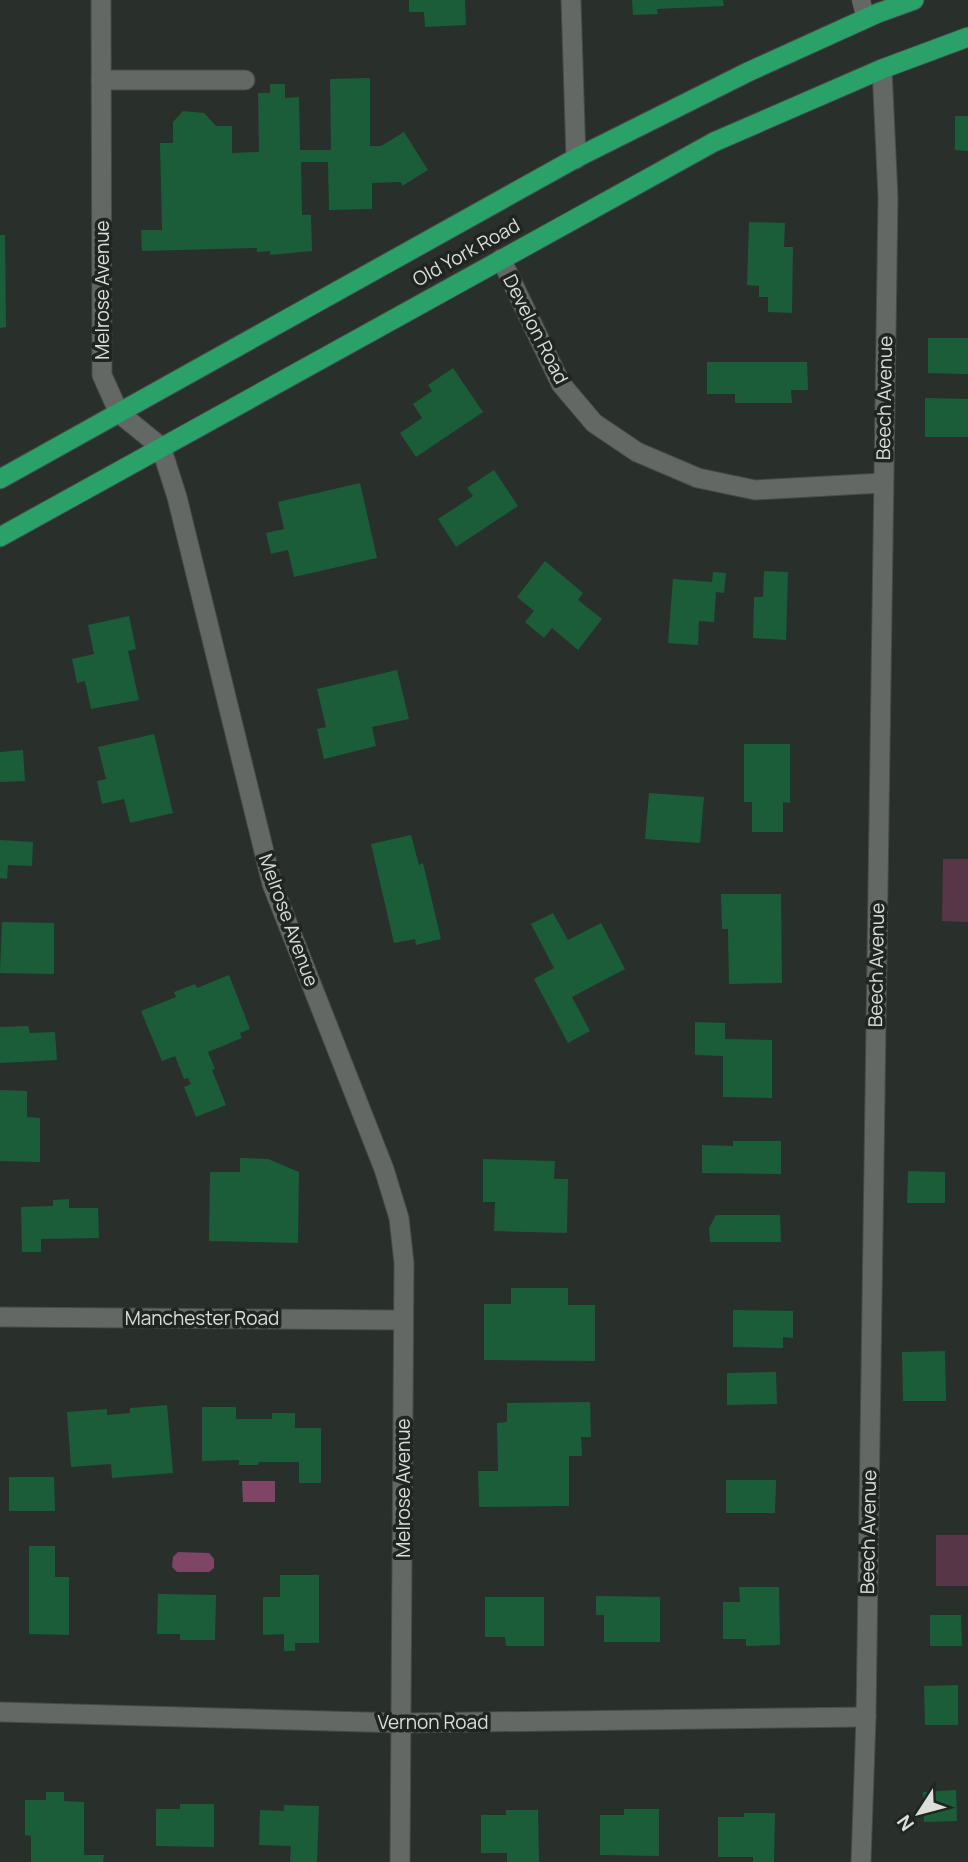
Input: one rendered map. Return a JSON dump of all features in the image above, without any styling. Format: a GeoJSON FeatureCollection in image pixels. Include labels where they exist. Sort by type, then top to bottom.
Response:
{"type":"FeatureCollection","features":[{"type":"Feature","properties":{"kind":"highway","name":"Old York Road"},"geometry":{"type":"LineString","coordinates":[[0,479],[576,159],[748,72],[864,9],[914,0]]}},
{"type":"Feature","properties":{"kind":"highway","name":"Old York Road"},"geometry":{"type":"LineString","coordinates":[[0,537],[715,142],[882,69],[968,37]]}},
{"type":"Feature","properties":{"kind":"street","name":"Melrose Avenue"},"geometry":{"type":"LineString","coordinates":[[101,0],[102,375],[119,414],[161,447],[177,497],[272,884],[384,1169],[399,1218],[404,1263],[400,1862]]}},
{"type":"Feature","properties":{"kind":"street"},"geometry":{"type":"LineString","coordinates":[[571,0],[576,159]]}},
{"type":"Feature","properties":{"kind":"street","name":"Beech Avenue"},"geometry":{"type":"LineString","coordinates":[[861,1862],[866,1717],[888,197],[882,69]]}},
{"type":"Feature","properties":{"kind":"street"},"geometry":{"type":"LineString","coordinates":[[101,79],[245,80]]}},
{"type":"Feature","properties":{"kind":"street","name":"Develon Road"},"geometry":{"type":"LineString","coordinates":[[501,259],[561,384],[594,424],[638,452],[698,478],[755,490],[882,483]]}},
{"type":"Feature","properties":{"kind":"street","name":"Manchester Road"},"geometry":{"type":"LineString","coordinates":[[0,1317],[403,1320]]}},
{"type":"Feature","properties":{"kind":"street","name":"Vernon Road"},"geometry":{"type":"LineString","coordinates":[[0,1712],[402,1723],[866,1717]]}},
{"type":"Feature","properties":{"kind":"shaded area"},"geometry":{"type":"Polygon","coordinates":[[[943,859],[968,859],[968,922],[942,921],[943,859]]]}},
{"type":"Feature","properties":{"kind":"shaded area"},"geometry":{"type":"Polygon","coordinates":[[[242,1481],[275,1481],[275,1502],[243,1502],[242,1481]]]}},
{"type":"Feature","properties":{"kind":"shaded area"},"geometry":{"type":"Polygon","coordinates":[[[936,1535],[968,1535],[968,1586],[936,1586],[936,1535]]]}},
{"type":"Feature","properties":{"kind":"shaded area"},"geometry":{"type":"Polygon","coordinates":[[[178,1552],[209,1553],[214,1559],[214,1568],[209,1572],[177,1572],[172,1567],[173,1557],[178,1552]]]}},
{"type":"Feature","properties":{"kind":"building"},"geometry":{"type":"Polygon","coordinates":[[[409,0],[465,0],[466,25],[425,27],[424,12],[409,12],[409,0]]]}},
{"type":"Feature","properties":{"kind":"building"},"geometry":{"type":"Polygon","coordinates":[[[632,0],[723,0],[724,6],[657,9],[658,14],[633,15],[632,0]]]}},
{"type":"Feature","properties":{"kind":"building"},"geometry":{"type":"Polygon","coordinates":[[[370,78],[370,146],[381,146],[404,132],[428,170],[402,186],[401,182],[372,183],[372,209],[329,210],[328,162],[301,162],[302,215],[311,215],[312,251],[270,255],[270,251],[257,252],[257,248],[142,251],[141,230],[162,230],[160,143],[173,143],[173,122],[183,111],[204,113],[216,126],[232,126],[232,153],[259,152],[258,93],[270,93],[270,84],[285,84],[285,98],[299,97],[300,150],[331,150],[330,79],[370,78]]]}},
{"type":"Feature","properties":{"kind":"building"},"geometry":{"type":"Polygon","coordinates":[[[955,116],[968,116],[968,151],[955,150],[955,116]]]}},
{"type":"Feature","properties":{"kind":"building"},"geometry":{"type":"Polygon","coordinates":[[[749,222],[785,223],[784,247],[793,247],[792,313],[768,312],[768,297],[759,297],[759,286],[747,285],[749,222]]]}},
{"type":"Feature","properties":{"kind":"building"},"geometry":{"type":"Polygon","coordinates":[[[0,235],[5,235],[6,327],[0,328],[0,235]]]}},
{"type":"Feature","properties":{"kind":"building"},"geometry":{"type":"Polygon","coordinates":[[[928,338],[968,338],[968,374],[928,373],[928,338]]]}},
{"type":"Feature","properties":{"kind":"building"},"geometry":{"type":"Polygon","coordinates":[[[707,362],[807,362],[808,390],[791,390],[792,403],[735,403],[735,394],[707,394],[707,362]]]}},
{"type":"Feature","properties":{"kind":"building"},"geometry":{"type":"Polygon","coordinates":[[[453,368],[483,412],[416,457],[400,433],[422,418],[413,404],[432,391],[428,385],[453,368]]]}},
{"type":"Feature","properties":{"kind":"building"},"geometry":{"type":"Polygon","coordinates":[[[925,398],[968,399],[968,437],[925,437],[925,398]]]}},
{"type":"Feature","properties":{"kind":"building"},"geometry":{"type":"Polygon","coordinates":[[[494,470],[518,506],[456,547],[438,519],[473,496],[467,488],[494,470]]]}},
{"type":"Feature","properties":{"kind":"building"},"geometry":{"type":"Polygon","coordinates":[[[360,483],[377,558],[294,577],[288,550],[271,554],[266,533],[284,529],[278,502],[360,483]]]}},
{"type":"Feature","properties":{"kind":"building"},"geometry":{"type":"Polygon","coordinates":[[[545,561],[583,593],[578,600],[602,619],[578,650],[552,628],[544,638],[525,622],[534,611],[517,597],[545,561]]]}},
{"type":"Feature","properties":{"kind":"building"},"geometry":{"type":"Polygon","coordinates":[[[764,571],[788,572],[786,640],[753,638],[754,597],[763,597],[764,571]]]}},
{"type":"Feature","properties":{"kind":"building"},"geometry":{"type":"Polygon","coordinates":[[[713,572],[726,573],[724,593],[716,592],[714,622],[699,621],[698,645],[668,643],[673,579],[712,582],[713,572]]]}},
{"type":"Feature","properties":{"kind":"building"},"geometry":{"type":"Polygon","coordinates":[[[129,616],[136,649],[128,651],[139,700],[91,709],[85,681],[77,683],[72,659],[94,654],[88,625],[129,616]]]}},
{"type":"Feature","properties":{"kind":"building"},"geometry":{"type":"Polygon","coordinates":[[[397,670],[409,719],[372,727],[376,746],[324,759],[317,729],[326,727],[317,689],[397,670]]]}},
{"type":"Feature","properties":{"kind":"building"},"geometry":{"type":"Polygon","coordinates":[[[154,734],[173,813],[130,823],[124,799],[102,804],[97,781],[106,779],[98,747],[154,734]]]}},
{"type":"Feature","properties":{"kind":"building"},"geometry":{"type":"Polygon","coordinates":[[[744,744],[790,744],[790,803],[783,802],[783,832],[752,832],[752,802],[744,802],[744,744]]]}},
{"type":"Feature","properties":{"kind":"building"},"geometry":{"type":"Polygon","coordinates":[[[23,750],[25,781],[0,782],[0,752],[23,750]]]}},
{"type":"Feature","properties":{"kind":"building"},"geometry":{"type":"Polygon","coordinates":[[[649,793],[704,797],[700,843],[645,839],[649,793]]]}},
{"type":"Feature","properties":{"kind":"building"},"geometry":{"type":"Polygon","coordinates":[[[411,835],[419,865],[423,863],[441,939],[416,945],[415,939],[394,943],[371,844],[411,835]]]}},
{"type":"Feature","properties":{"kind":"building"},"geometry":{"type":"Polygon","coordinates":[[[0,840],[33,842],[32,866],[8,865],[7,879],[0,878],[0,840]]]}},
{"type":"Feature","properties":{"kind":"building"},"geometry":{"type":"Polygon","coordinates":[[[721,894],[781,894],[782,983],[729,984],[728,929],[722,929],[721,894]]]}},
{"type":"Feature","properties":{"kind":"building"},"geometry":{"type":"Polygon","coordinates":[[[553,913],[568,940],[601,923],[625,969],[572,997],[590,1031],[568,1043],[534,979],[554,968],[531,924],[553,913]]]}},
{"type":"Feature","properties":{"kind":"building"},"geometry":{"type":"Polygon","coordinates":[[[2,922],[54,923],[54,974],[0,973],[2,922]]]}},
{"type":"Feature","properties":{"kind":"building"},"geometry":{"type":"Polygon","coordinates":[[[229,975],[250,1029],[240,1033],[242,1038],[208,1052],[226,1105],[196,1117],[184,1087],[191,1084],[188,1078],[184,1079],[175,1056],[162,1061],[141,1011],[176,997],[174,992],[195,984],[197,988],[229,975]]]}},
{"type":"Feature","properties":{"kind":"building"},"geometry":{"type":"Polygon","coordinates":[[[695,1022],[725,1023],[725,1039],[772,1040],[772,1098],[723,1097],[723,1056],[695,1055],[695,1022]]]}},
{"type":"Feature","properties":{"kind":"building"},"geometry":{"type":"Polygon","coordinates":[[[28,1026],[30,1033],[55,1032],[57,1060],[0,1063],[0,1027],[28,1026]]]}},
{"type":"Feature","properties":{"kind":"building"},"geometry":{"type":"Polygon","coordinates":[[[0,1090],[27,1091],[27,1117],[40,1118],[40,1162],[0,1161],[0,1090]]]}},
{"type":"Feature","properties":{"kind":"building"},"geometry":{"type":"Polygon","coordinates":[[[733,1141],[781,1141],[781,1174],[702,1173],[702,1145],[733,1146],[733,1141]]]}},
{"type":"Feature","properties":{"kind":"building"},"geometry":{"type":"Polygon","coordinates":[[[240,1158],[268,1159],[299,1172],[298,1243],[209,1241],[210,1172],[240,1172],[240,1158]]]}},
{"type":"Feature","properties":{"kind":"building"},"geometry":{"type":"Polygon","coordinates":[[[483,1159],[555,1161],[554,1179],[568,1179],[567,1233],[494,1231],[495,1202],[483,1202],[483,1159]]]}},
{"type":"Feature","properties":{"kind":"building"},"geometry":{"type":"Polygon","coordinates":[[[908,1171],[945,1172],[945,1203],[907,1203],[908,1171]]]}},
{"type":"Feature","properties":{"kind":"building"},"geometry":{"type":"Polygon","coordinates":[[[69,1199],[69,1208],[98,1208],[99,1238],[41,1239],[41,1252],[22,1252],[21,1207],[53,1206],[53,1200],[69,1199]]]}},
{"type":"Feature","properties":{"kind":"building"},"geometry":{"type":"Polygon","coordinates":[[[716,1215],[780,1215],[781,1242],[710,1242],[709,1228],[716,1215]]]}},
{"type":"Feature","properties":{"kind":"building"},"geometry":{"type":"Polygon","coordinates":[[[511,1288],[568,1288],[568,1305],[595,1305],[595,1361],[484,1360],[484,1304],[511,1304],[511,1288]]]}},
{"type":"Feature","properties":{"kind":"building"},"geometry":{"type":"Polygon","coordinates":[[[733,1310],[793,1311],[793,1338],[783,1337],[783,1348],[733,1347],[733,1310]]]}},
{"type":"Feature","properties":{"kind":"building"},"geometry":{"type":"Polygon","coordinates":[[[945,1351],[946,1401],[903,1401],[902,1352],[945,1351]]]}},
{"type":"Feature","properties":{"kind":"building"},"geometry":{"type":"Polygon","coordinates":[[[776,1372],[777,1404],[727,1405],[727,1373],[776,1372]]]}},
{"type":"Feature","properties":{"kind":"building"},"geometry":{"type":"Polygon","coordinates":[[[590,1402],[591,1437],[581,1437],[582,1456],[569,1456],[569,1506],[479,1507],[478,1471],[498,1471],[497,1423],[507,1422],[507,1403],[590,1402]]]}},
{"type":"Feature","properties":{"kind":"building"},"geometry":{"type":"Polygon","coordinates":[[[167,1405],[173,1473],[112,1478],[111,1464],[71,1467],[67,1412],[107,1409],[107,1415],[130,1413],[130,1408],[167,1405]]]}},
{"type":"Feature","properties":{"kind":"building"},"geometry":{"type":"Polygon","coordinates":[[[202,1407],[236,1407],[236,1419],[272,1419],[272,1413],[295,1413],[295,1428],[321,1428],[321,1483],[299,1483],[299,1462],[239,1465],[239,1460],[202,1461],[202,1407]]]}},
{"type":"Feature","properties":{"kind":"building"},"geometry":{"type":"Polygon","coordinates":[[[9,1477],[54,1477],[55,1511],[9,1511],[9,1477]]]}},
{"type":"Feature","properties":{"kind":"building"},"geometry":{"type":"Polygon","coordinates":[[[726,1480],[776,1480],[775,1513],[726,1513],[726,1480]]]}},
{"type":"Feature","properties":{"kind":"building"},"geometry":{"type":"Polygon","coordinates":[[[29,1546],[55,1546],[55,1577],[69,1577],[69,1635],[29,1634],[29,1546]]]}},
{"type":"Feature","properties":{"kind":"building"},"geometry":{"type":"Polygon","coordinates":[[[280,1575],[319,1575],[319,1643],[295,1643],[295,1651],[284,1651],[284,1634],[263,1635],[263,1597],[280,1597],[280,1575]]]}},
{"type":"Feature","properties":{"kind":"building"},"geometry":{"type":"Polygon","coordinates":[[[739,1587],[779,1587],[780,1645],[746,1646],[746,1639],[723,1639],[723,1602],[740,1602],[739,1587]]]}},
{"type":"Feature","properties":{"kind":"building"},"geometry":{"type":"Polygon","coordinates":[[[158,1594],[216,1595],[215,1640],[180,1640],[180,1634],[157,1634],[158,1594]]]}},
{"type":"Feature","properties":{"kind":"building"},"geometry":{"type":"Polygon","coordinates":[[[596,1596],[660,1597],[660,1642],[604,1642],[604,1615],[596,1615],[596,1596]]]}},
{"type":"Feature","properties":{"kind":"building"},"geometry":{"type":"Polygon","coordinates":[[[485,1597],[544,1597],[544,1646],[506,1646],[505,1637],[485,1637],[485,1597]]]}},
{"type":"Feature","properties":{"kind":"building"},"geometry":{"type":"Polygon","coordinates":[[[930,1615],[961,1615],[962,1646],[930,1646],[930,1615]]]}},
{"type":"Feature","properties":{"kind":"building"},"geometry":{"type":"Polygon","coordinates":[[[958,1685],[958,1725],[925,1725],[924,1686],[958,1685]]]}},
{"type":"Feature","properties":{"kind":"building"},"geometry":{"type":"Polygon","coordinates":[[[956,1790],[957,1821],[924,1822],[923,1792],[956,1790]]]}},
{"type":"Feature","properties":{"kind":"building"},"geometry":{"type":"Polygon","coordinates":[[[46,1792],[64,1792],[64,1801],[84,1802],[84,1855],[104,1855],[103,1862],[31,1862],[31,1836],[25,1835],[25,1800],[46,1800],[46,1792]]]}},
{"type":"Feature","properties":{"kind":"building"},"geometry":{"type":"Polygon","coordinates":[[[180,1804],[214,1804],[214,1847],[156,1846],[156,1809],[180,1809],[180,1804]]]}},
{"type":"Feature","properties":{"kind":"building"},"geometry":{"type":"Polygon","coordinates":[[[284,1805],[319,1806],[317,1862],[290,1862],[291,1846],[259,1845],[260,1810],[284,1811],[284,1805]]]}},
{"type":"Feature","properties":{"kind":"building"},"geometry":{"type":"Polygon","coordinates":[[[624,1809],[659,1809],[659,1856],[600,1855],[600,1815],[624,1815],[624,1809]]]}},
{"type":"Feature","properties":{"kind":"building"},"geometry":{"type":"Polygon","coordinates":[[[506,1810],[538,1810],[539,1862],[507,1862],[507,1853],[481,1853],[481,1815],[506,1815],[506,1810]]]}},
{"type":"Feature","properties":{"kind":"building"},"geometry":{"type":"Polygon","coordinates":[[[744,1813],[775,1813],[774,1862],[753,1862],[753,1857],[718,1857],[718,1817],[744,1817],[744,1813]]]}}]}
